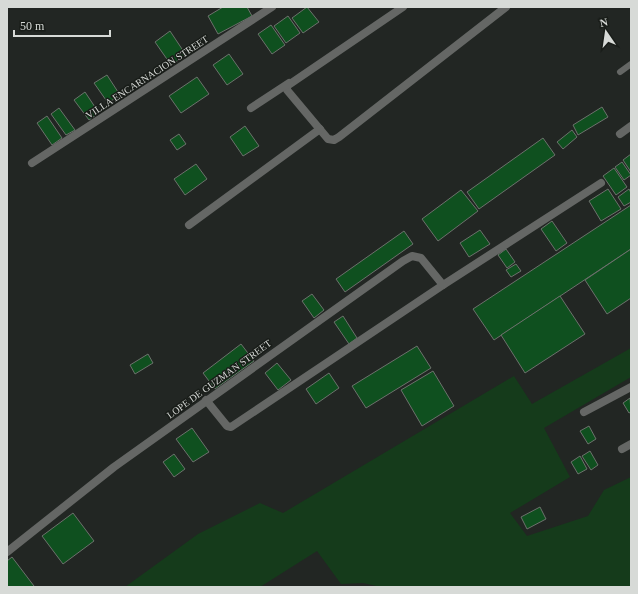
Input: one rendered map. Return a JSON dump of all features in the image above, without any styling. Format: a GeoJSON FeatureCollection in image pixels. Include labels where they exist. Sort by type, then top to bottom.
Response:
{"type":"FeatureCollection","features":[{"type":"Feature","properties":{"kind":"street","name":"VILLA ENCARNACION STREET"},"geometry":{"type":"LineString","coordinates":[[32,163],[272,7]]}},
{"type":"Feature","properties":{"kind":"street"},"geometry":{"type":"LineString","coordinates":[[251,108],[403,7]]}},
{"type":"Feature","properties":{"kind":"street"},"geometry":{"type":"LineString","coordinates":[[289,83],[287,90],[328,139],[334,140],[506,7]]}},
{"type":"Feature","properties":{"kind":"street"},"geometry":{"type":"LineString","coordinates":[[620,134],[631,126]]}},
{"type":"Feature","properties":{"kind":"street"},"geometry":{"type":"LineString","coordinates":[[189,225],[320,129]]}},
{"type":"Feature","properties":{"kind":"street"},"geometry":{"type":"LineString","coordinates":[[206,400],[227,426],[232,427],[443,285],[601,183]]}},
{"type":"Feature","properties":{"kind":"street","name":"LOPE DE GUZMAN STREET"},"geometry":{"type":"LineString","coordinates":[[7,552],[114,467],[403,260],[412,256],[421,258],[443,285]]}},
{"type":"Feature","properties":{"kind":"street"},"geometry":{"type":"LineString","coordinates":[[584,412],[631,387]]}},
{"type":"Feature","properties":{"kind":"street"},"geometry":{"type":"LineString","coordinates":[[622,449],[631,444]]}},
{"type":"Feature","properties":{"kind":"lane"},"geometry":{"type":"LineString","coordinates":[[620,72],[631,64]]}},
{"type":"Feature","properties":{"kind":"green space"},"geometry":{"type":"Polygon","coordinates":[[[631,348],[631,377],[544,428],[570,477],[510,513],[527,536],[588,516],[604,490],[631,477],[631,587],[381,587],[363,583],[341,584],[317,551],[260,587],[125,587],[198,534],[260,503],[283,513],[514,376],[532,404],[631,348]]]}},
{"type":"Feature","properties":{"kind":"building"},"geometry":{"type":"Polygon","coordinates":[[[223,7],[247,7],[252,16],[218,34],[208,16],[223,7]]]}},
{"type":"Feature","properties":{"kind":"building"},"geometry":{"type":"Polygon","coordinates":[[[307,7],[319,22],[303,33],[292,18],[307,7]]]}},
{"type":"Feature","properties":{"kind":"building"},"geometry":{"type":"Polygon","coordinates":[[[288,16],[300,33],[286,43],[274,26],[288,16]]]}},
{"type":"Feature","properties":{"kind":"building"},"geometry":{"type":"Polygon","coordinates":[[[271,25],[285,45],[272,54],[258,34],[271,25]]]}},
{"type":"Feature","properties":{"kind":"building"},"geometry":{"type":"Polygon","coordinates":[[[170,31],[186,55],[171,65],[155,42],[170,31]]]}},
{"type":"Feature","properties":{"kind":"building"},"geometry":{"type":"Polygon","coordinates":[[[229,54],[243,74],[227,85],[213,65],[229,54]]]}},
{"type":"Feature","properties":{"kind":"building"},"geometry":{"type":"Polygon","coordinates":[[[107,75],[120,95],[108,103],[94,83],[107,75]]]}},
{"type":"Feature","properties":{"kind":"building"},"geometry":{"type":"Polygon","coordinates":[[[197,77],[209,94],[181,113],[169,96],[197,77]]]}},
{"type":"Feature","properties":{"kind":"building"},"geometry":{"type":"Polygon","coordinates":[[[85,92],[99,113],[89,120],[74,100],[85,92]]]}},
{"type":"Feature","properties":{"kind":"building"},"geometry":{"type":"Polygon","coordinates":[[[602,107],[608,117],[578,135],[573,125],[602,107]]]}},
{"type":"Feature","properties":{"kind":"building"},"geometry":{"type":"Polygon","coordinates":[[[59,108],[75,130],[66,135],[51,114],[59,108]]]}},
{"type":"Feature","properties":{"kind":"building"},"geometry":{"type":"Polygon","coordinates":[[[47,116],[62,138],[52,145],[37,123],[47,116]]]}},
{"type":"Feature","properties":{"kind":"building"},"geometry":{"type":"Polygon","coordinates":[[[245,126],[259,146],[243,156],[230,137],[245,126]]]}},
{"type":"Feature","properties":{"kind":"building"},"geometry":{"type":"Polygon","coordinates":[[[572,130],[577,137],[563,149],[557,142],[572,130]]]}},
{"type":"Feature","properties":{"kind":"building"},"geometry":{"type":"Polygon","coordinates":[[[179,134],[186,144],[177,150],[170,140],[179,134]]]}},
{"type":"Feature","properties":{"kind":"building"},"geometry":{"type":"Polygon","coordinates":[[[543,138],[555,155],[479,209],[467,192],[543,138]]]}},
{"type":"Feature","properties":{"kind":"building"},"geometry":{"type":"Polygon","coordinates":[[[631,154],[631,172],[623,160],[631,154]]]}},
{"type":"Feature","properties":{"kind":"building"},"geometry":{"type":"Polygon","coordinates":[[[622,162],[631,175],[624,180],[615,167],[622,162]]]}},
{"type":"Feature","properties":{"kind":"building"},"geometry":{"type":"Polygon","coordinates":[[[196,164],[207,179],[185,195],[174,179],[196,164]]]}},
{"type":"Feature","properties":{"kind":"building"},"geometry":{"type":"Polygon","coordinates":[[[614,168],[627,187],[616,195],[603,176],[614,168]]]}},
{"type":"Feature","properties":{"kind":"building"},"geometry":{"type":"Polygon","coordinates":[[[608,189],[621,209],[601,221],[589,201],[608,189]]]}},
{"type":"Feature","properties":{"kind":"building"},"geometry":{"type":"Polygon","coordinates":[[[629,189],[631,193],[631,202],[624,206],[618,197],[629,189]]]}},
{"type":"Feature","properties":{"kind":"building"},"geometry":{"type":"Polygon","coordinates":[[[461,190],[478,211],[438,241],[422,219],[461,190]]]}},
{"type":"Feature","properties":{"kind":"building"},"geometry":{"type":"Polygon","coordinates":[[[631,205],[631,249],[494,340],[473,309],[631,205]]]}},
{"type":"Feature","properties":{"kind":"building"},"geometry":{"type":"Polygon","coordinates":[[[552,221],[567,243],[556,251],[541,229],[552,221]]]}},
{"type":"Feature","properties":{"kind":"building"},"geometry":{"type":"Polygon","coordinates":[[[480,230],[490,244],[469,257],[460,243],[480,230]]]}},
{"type":"Feature","properties":{"kind":"building"},"geometry":{"type":"Polygon","coordinates":[[[404,231],[413,244],[345,292],[336,279],[404,231]]]}},
{"type":"Feature","properties":{"kind":"building"},"geometry":{"type":"Polygon","coordinates":[[[506,249],[515,262],[507,268],[498,255],[506,249]]]}},
{"type":"Feature","properties":{"kind":"building"},"geometry":{"type":"Polygon","coordinates":[[[631,249],[631,298],[607,314],[585,280],[631,249]]]}},
{"type":"Feature","properties":{"kind":"building"},"geometry":{"type":"Polygon","coordinates":[[[516,264],[521,271],[511,277],[506,270],[516,264]]]}},
{"type":"Feature","properties":{"kind":"building"},"geometry":{"type":"Polygon","coordinates":[[[312,294],[324,310],[314,318],[302,301],[312,294]]]}},
{"type":"Feature","properties":{"kind":"building"},"geometry":{"type":"Polygon","coordinates":[[[560,296],[585,334],[525,373],[501,335],[560,296]]]}},
{"type":"Feature","properties":{"kind":"building"},"geometry":{"type":"Polygon","coordinates":[[[343,316],[357,338],[349,344],[334,322],[343,316]]]}},
{"type":"Feature","properties":{"kind":"building"},"geometry":{"type":"Polygon","coordinates":[[[241,344],[254,361],[215,389],[203,373],[241,344]]]}},
{"type":"Feature","properties":{"kind":"building"},"geometry":{"type":"Polygon","coordinates":[[[417,346],[431,368],[366,408],[352,386],[417,346]]]}},
{"type":"Feature","properties":{"kind":"building"},"geometry":{"type":"Polygon","coordinates":[[[148,354],[153,363],[135,374],[130,365],[148,354]]]}},
{"type":"Feature","properties":{"kind":"building"},"geometry":{"type":"Polygon","coordinates":[[[277,363],[291,380],[278,390],[265,373],[277,363]]]}},
{"type":"Feature","properties":{"kind":"building"},"geometry":{"type":"Polygon","coordinates":[[[433,371],[454,406],[422,426],[401,390],[433,371]]]}},
{"type":"Feature","properties":{"kind":"building"},"geometry":{"type":"Polygon","coordinates":[[[329,373],[339,388],[316,404],[306,389],[329,373]]]}},
{"type":"Feature","properties":{"kind":"building"},"geometry":{"type":"Polygon","coordinates":[[[630,398],[631,412],[629,413],[623,403],[630,398]]]}},
{"type":"Feature","properties":{"kind":"building"},"geometry":{"type":"Polygon","coordinates":[[[589,426],[596,439],[588,444],[580,431],[589,426]]]}},
{"type":"Feature","properties":{"kind":"building"},"geometry":{"type":"Polygon","coordinates":[[[192,428],[209,452],[193,462],[176,439],[192,428]]]}},
{"type":"Feature","properties":{"kind":"building"},"geometry":{"type":"Polygon","coordinates":[[[590,451],[598,465],[591,470],[582,456],[590,451]]]}},
{"type":"Feature","properties":{"kind":"building"},"geometry":{"type":"Polygon","coordinates":[[[174,454],[185,469],[174,477],[163,462],[174,454]]]}},
{"type":"Feature","properties":{"kind":"building"},"geometry":{"type":"Polygon","coordinates":[[[580,456],[587,469],[578,474],[571,462],[580,456]]]}},
{"type":"Feature","properties":{"kind":"building"},"geometry":{"type":"Polygon","coordinates":[[[540,507],[546,519],[527,529],[521,517],[540,507]]]}},
{"type":"Feature","properties":{"kind":"building"},"geometry":{"type":"Polygon","coordinates":[[[73,513],[94,541],[63,564],[42,536],[73,513]]]}},
{"type":"Feature","properties":{"kind":"building"},"geometry":{"type":"Polygon","coordinates":[[[12,557],[34,586],[9,587],[7,585],[7,561],[12,557]]]}}]}
